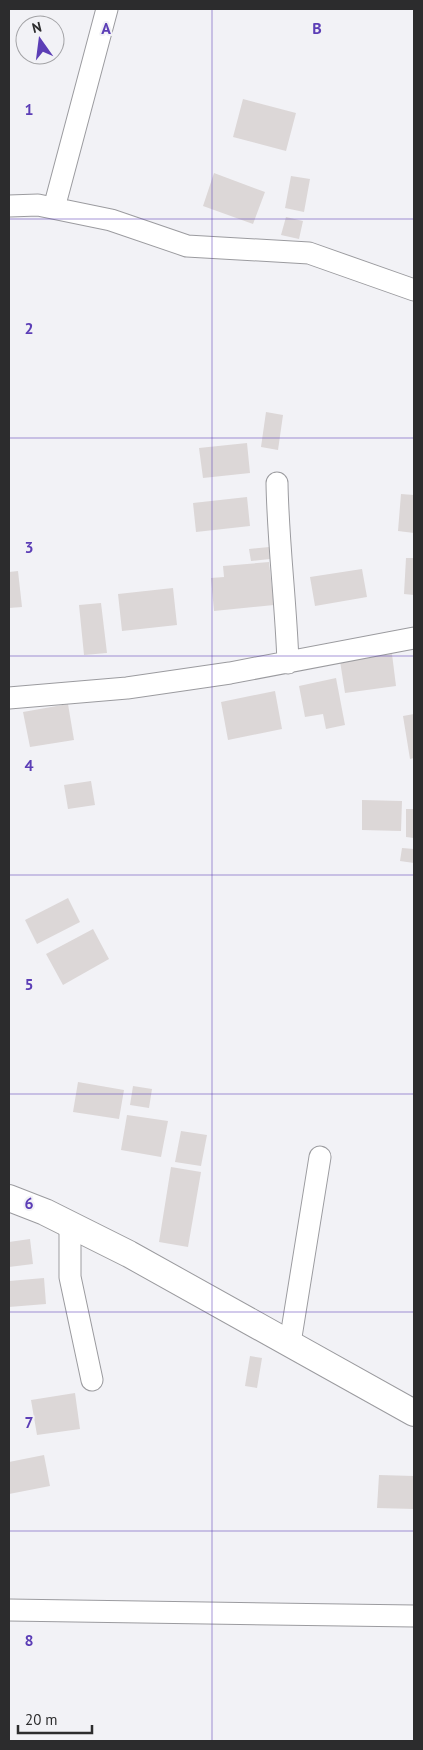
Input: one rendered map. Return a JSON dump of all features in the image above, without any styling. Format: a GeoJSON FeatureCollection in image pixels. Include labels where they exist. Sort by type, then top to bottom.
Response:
{"type":"FeatureCollection","features":[{"type":"Feature","properties":{"kind":"street"},"geometry":{"type":"LineString","coordinates":[[54,208],[108,9]]}},
{"type":"Feature","properties":{"kind":"street"},"geometry":{"type":"LineString","coordinates":[[9,206],[38,205],[111,220],[187,246],[309,253],[414,290]]}},
{"type":"Feature","properties":{"kind":"street"},"geometry":{"type":"LineString","coordinates":[[277,483],[278,542],[286,617],[288,663]]}},
{"type":"Feature","properties":{"kind":"street"},"geometry":{"type":"LineString","coordinates":[[9,698],[127,688],[288,663],[414,638]]}},
{"type":"Feature","properties":{"kind":"street"},"geometry":{"type":"LineString","coordinates":[[290,1343],[320,1157]]}},
{"type":"Feature","properties":{"kind":"street"},"geometry":{"type":"LineString","coordinates":[[9,1198],[45,1212],[128,1254],[414,1413]]}},
{"type":"Feature","properties":{"kind":"street"},"geometry":{"type":"LineString","coordinates":[[70,1225],[70,1278],[92,1380]]}},
{"type":"Feature","properties":{"kind":"street"},"geometry":{"type":"LineString","coordinates":[[9,1610],[414,1616]]}},
{"type":"Feature","properties":{"kind":"building"},"geometry":{"type":"Polygon","coordinates":[[[243,99],[296,113],[286,151],[233,137],[243,99]]]}},
{"type":"Feature","properties":{"kind":"building"},"geometry":{"type":"Polygon","coordinates":[[[214,173],[265,192],[253,224],[203,206],[214,173]]]}},
{"type":"Feature","properties":{"kind":"building"},"geometry":{"type":"Polygon","coordinates":[[[291,176],[310,179],[304,212],[285,208],[291,176]]]}},
{"type":"Feature","properties":{"kind":"building"},"geometry":{"type":"Polygon","coordinates":[[[286,217],[303,221],[299,239],[281,235],[286,217]]]}},
{"type":"Feature","properties":{"kind":"building"},"geometry":{"type":"Polygon","coordinates":[[[266,412],[283,415],[278,450],[261,447],[266,412]]]}},
{"type":"Feature","properties":{"kind":"building"},"geometry":{"type":"Polygon","coordinates":[[[247,443],[250,473],[203,478],[199,448],[247,443]]]}},
{"type":"Feature","properties":{"kind":"building"},"geometry":{"type":"Polygon","coordinates":[[[401,494],[414,495],[414,533],[398,531],[401,494]]]}},
{"type":"Feature","properties":{"kind":"building"},"geometry":{"type":"Polygon","coordinates":[[[247,497],[250,526],[196,532],[193,503],[247,497]]]}},
{"type":"Feature","properties":{"kind":"building"},"geometry":{"type":"Polygon","coordinates":[[[269,547],[270,559],[251,561],[249,549],[269,547]]]}},
{"type":"Feature","properties":{"kind":"building"},"geometry":{"type":"Polygon","coordinates":[[[406,558],[414,558],[414,595],[404,594],[406,558]]]}},
{"type":"Feature","properties":{"kind":"building"},"geometry":{"type":"Polygon","coordinates":[[[269,562],[274,605],[214,611],[211,578],[224,577],[223,566],[269,562]]]}},
{"type":"Feature","properties":{"kind":"building"},"geometry":{"type":"Polygon","coordinates":[[[362,569],[367,597],[315,606],[310,577],[362,569]]]}},
{"type":"Feature","properties":{"kind":"building"},"geometry":{"type":"Polygon","coordinates":[[[18,571],[22,607],[9,608],[9,572],[18,571]]]}},
{"type":"Feature","properties":{"kind":"building"},"geometry":{"type":"Polygon","coordinates":[[[173,588],[177,625],[122,631],[118,594],[173,588]]]}},
{"type":"Feature","properties":{"kind":"building"},"geometry":{"type":"Polygon","coordinates":[[[101,603],[107,653],[84,655],[79,605],[101,603]]]}},
{"type":"Feature","properties":{"kind":"building"},"geometry":{"type":"Polygon","coordinates":[[[392,654],[396,686],[345,693],[340,661],[392,654]]]}},
{"type":"Feature","properties":{"kind":"building"},"geometry":{"type":"Polygon","coordinates":[[[336,678],[345,725],[326,729],[323,714],[305,717],[299,686],[336,678]]]}},
{"type":"Feature","properties":{"kind":"building"},"geometry":{"type":"Polygon","coordinates":[[[275,691],[282,729],[228,740],[221,702],[275,691]]]}},
{"type":"Feature","properties":{"kind":"building"},"geometry":{"type":"Polygon","coordinates":[[[68,704],[74,740],[30,747],[23,712],[68,704]]]}},
{"type":"Feature","properties":{"kind":"building"},"geometry":{"type":"Polygon","coordinates":[[[414,714],[414,758],[410,759],[403,716],[414,714]]]}},
{"type":"Feature","properties":{"kind":"building"},"geometry":{"type":"Polygon","coordinates":[[[91,781],[95,805],[68,809],[64,785],[91,781]]]}},
{"type":"Feature","properties":{"kind":"building"},"geometry":{"type":"Polygon","coordinates":[[[362,800],[402,801],[401,831],[362,830],[362,800]]]}},
{"type":"Feature","properties":{"kind":"building"},"geometry":{"type":"Polygon","coordinates":[[[406,809],[414,809],[414,838],[406,837],[406,809]]]}},
{"type":"Feature","properties":{"kind":"building"},"geometry":{"type":"Polygon","coordinates":[[[402,848],[414,849],[414,863],[400,861],[402,848]]]}},
{"type":"Feature","properties":{"kind":"building"},"geometry":{"type":"Polygon","coordinates":[[[68,898],[80,922],[37,944],[25,920],[68,898]]]}},
{"type":"Feature","properties":{"kind":"building"},"geometry":{"type":"Polygon","coordinates":[[[93,929],[109,959],[63,985],[46,954],[93,929]]]}},
{"type":"Feature","properties":{"kind":"building"},"geometry":{"type":"Polygon","coordinates":[[[78,1082],[124,1090],[119,1119],[73,1112],[78,1082]]]}},
{"type":"Feature","properties":{"kind":"building"},"geometry":{"type":"Polygon","coordinates":[[[133,1086],[152,1089],[149,1108],[130,1105],[133,1086]]]}},
{"type":"Feature","properties":{"kind":"building"},"geometry":{"type":"Polygon","coordinates":[[[127,1115],[168,1121],[161,1157],[121,1150],[127,1115]]]}},
{"type":"Feature","properties":{"kind":"building"},"geometry":{"type":"Polygon","coordinates":[[[181,1131],[207,1135],[201,1166],[175,1162],[181,1131]]]}},
{"type":"Feature","properties":{"kind":"building"},"geometry":{"type":"Polygon","coordinates":[[[171,1167],[201,1172],[188,1247],[159,1242],[171,1167]]]}},
{"type":"Feature","properties":{"kind":"building"},"geometry":{"type":"Polygon","coordinates":[[[30,1239],[33,1264],[9,1267],[9,1242],[30,1239]]]}},
{"type":"Feature","properties":{"kind":"building"},"geometry":{"type":"Polygon","coordinates":[[[44,1278],[46,1304],[9,1307],[9,1281],[44,1278]]]}},
{"type":"Feature","properties":{"kind":"building"},"geometry":{"type":"Polygon","coordinates":[[[250,1356],[262,1358],[257,1388],[245,1386],[250,1356]]]}},
{"type":"Feature","properties":{"kind":"building"},"geometry":{"type":"Polygon","coordinates":[[[75,1393],[80,1429],[37,1435],[31,1400],[75,1393]]]}},
{"type":"Feature","properties":{"kind":"building"},"geometry":{"type":"Polygon","coordinates":[[[44,1455],[50,1486],[9,1494],[9,1462],[44,1455]]]}},
{"type":"Feature","properties":{"kind":"building"},"geometry":{"type":"Polygon","coordinates":[[[379,1475],[414,1476],[414,1509],[377,1508],[379,1475]]]}}]}
